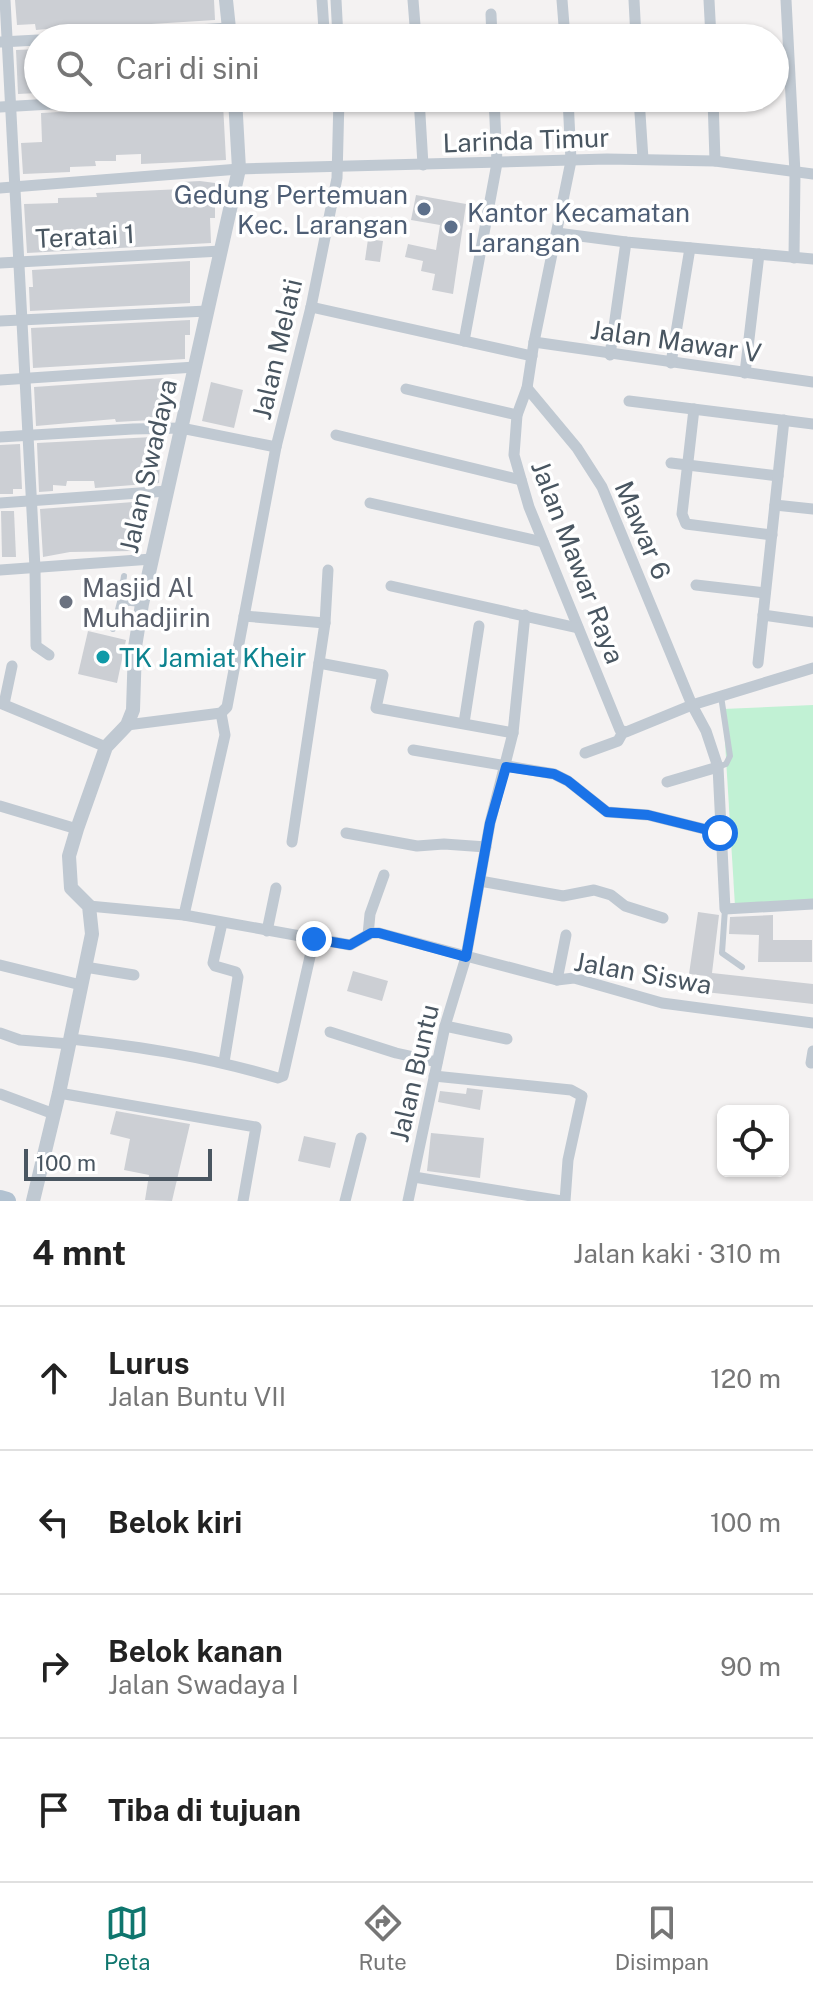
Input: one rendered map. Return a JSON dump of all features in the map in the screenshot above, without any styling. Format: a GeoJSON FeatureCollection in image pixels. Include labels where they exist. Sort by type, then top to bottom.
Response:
{"type":"FeatureCollection","features":[{"type":"Feature","properties":{"kind":"main road"},"geometry":{"type":"LineString","coordinates":[[0,1199],[7,1201]]}},
{"type":"Feature","properties":{"kind":"street"},"geometry":{"type":"LineString","coordinates":[[5,0],[6,106],[14,187],[35,568],[36,646],[37,650],[49,655]]}},
{"type":"Feature","properties":{"kind":"street"},"geometry":{"type":"LineString","coordinates":[[226,0],[228,24]]}},
{"type":"Feature","properties":{"kind":"street"},"geometry":{"type":"LineString","coordinates":[[322,0],[324,24]]}},
{"type":"Feature","properties":{"kind":"street"},"geometry":{"type":"LineString","coordinates":[[336,0],[337,24]]}},
{"type":"Feature","properties":{"kind":"street"},"geometry":{"type":"LineString","coordinates":[[413,0],[415,24]]}},
{"type":"Feature","properties":{"kind":"street"},"geometry":{"type":"LineString","coordinates":[[562,0],[564,24]]}},
{"type":"Feature","properties":{"kind":"street"},"geometry":{"type":"LineString","coordinates":[[634,0],[635,24]]}},
{"type":"Feature","properties":{"kind":"street"},"geometry":{"type":"LineString","coordinates":[[709,0],[710,24]]}},
{"type":"Feature","properties":{"kind":"street"},"geometry":{"type":"LineString","coordinates":[[786,0],[787,24]]}},
{"type":"Feature","properties":{"kind":"street"},"geometry":{"type":"LineString","coordinates":[[491,14],[491,24]]}},
{"type":"Feature","properties":{"kind":"street"},"geometry":{"type":"LineString","coordinates":[[3,42],[24,41]]}},
{"type":"Feature","properties":{"kind":"street"},"geometry":{"type":"LineString","coordinates":[[789,58],[795,173],[794,258]]}},
{"type":"Feature","properties":{"kind":"street","name":"Jalan Swadaya"},"geometry":{"type":"LineString","coordinates":[[127,725],[134,700],[135,647],[142,604],[239,169],[236,112]]}},
{"type":"Feature","properties":{"kind":"street","name":"Jalan Melati"},"geometry":{"type":"LineString","coordinates":[[184,915],[225,735],[221,713],[227,707],[230,696],[276,447],[311,307],[339,167],[339,112]]}},
{"type":"Feature","properties":{"kind":"street"},"geometry":{"type":"LineString","coordinates":[[420,112],[423,165]]}},
{"type":"Feature","properties":{"kind":"street"},"geometry":{"type":"LineString","coordinates":[[464,341],[497,163],[495,112]]}},
{"type":"Feature","properties":{"kind":"street","name":"Jalan Mawar Raya"},"geometry":{"type":"LineString","coordinates":[[569,112],[571,161],[527,388],[517,415],[514,455],[543,542],[623,732]]}},
{"type":"Feature","properties":{"kind":"street"},"geometry":{"type":"LineString","coordinates":[[640,112],[643,159]]}},
{"type":"Feature","properties":{"kind":"street"},"geometry":{"type":"LineString","coordinates":[[713,112],[715,161]]}},
{"type":"Feature","properties":{"kind":"street","name":"Larinda Timur"},"geometry":{"type":"LineString","coordinates":[[0,188],[239,169],[643,159],[715,161],[813,174]]}},
{"type":"Feature","properties":{"kind":"street"},"geometry":{"type":"LineString","coordinates":[[557,233],[813,259]]}},
{"type":"Feature","properties":{"kind":"street"},"geometry":{"type":"LineString","coordinates":[[610,355],[626,242]]}},
{"type":"Feature","properties":{"kind":"street"},"geometry":{"type":"LineString","coordinates":[[671,363],[690,248]]}},
{"type":"Feature","properties":{"kind":"street","name":"Teratai 1"},"geometry":{"type":"LineString","coordinates":[[0,263],[221,251]]}},
{"type":"Feature","properties":{"kind":"street"},"geometry":{"type":"LineString","coordinates":[[745,373],[759,254]]}},
{"type":"Feature","properties":{"kind":"street"},"geometry":{"type":"LineString","coordinates":[[311,307],[532,356]]}},
{"type":"Feature","properties":{"kind":"street"},"geometry":{"type":"LineString","coordinates":[[0,321],[207,311]]}},
{"type":"Feature","properties":{"kind":"street","name":"Jalan Mawar V"},"geometry":{"type":"LineString","coordinates":[[534,342],[813,382]]}},
{"type":"Feature","properties":{"kind":"street"},"geometry":{"type":"LineString","coordinates":[[0,380],[195,367]]}},
{"type":"Feature","properties":{"kind":"street","name":"Mawar 6"},"geometry":{"type":"LineString","coordinates":[[527,388],[577,448],[602,487],[692,705],[706,731],[718,767],[725,909]]}},
{"type":"Feature","properties":{"kind":"street"},"geometry":{"type":"LineString","coordinates":[[406,389],[517,415]]}},
{"type":"Feature","properties":{"kind":"street"},"geometry":{"type":"LineString","coordinates":[[629,401],[813,424]]}},
{"type":"Feature","properties":{"kind":"street"},"geometry":{"type":"LineString","coordinates":[[694,409],[682,514],[686,524],[772,535]]}},
{"type":"Feature","properties":{"kind":"street"},"geometry":{"type":"LineString","coordinates":[[758,663],[784,420]]}},
{"type":"Feature","properties":{"kind":"street","name":"Jalan Melati"},"geometry":{"type":"LineString","coordinates":[[0,437],[181,428],[276,447]]}},
{"type":"Feature","properties":{"kind":"street"},"geometry":{"type":"LineString","coordinates":[[336,435],[521,480]]}},
{"type":"Feature","properties":{"kind":"street"},"geometry":{"type":"LineString","coordinates":[[671,463],[778,476]]}},
{"type":"Feature","properties":{"kind":"street"},"geometry":{"type":"LineString","coordinates":[[0,503],[167,491]]}},
{"type":"Feature","properties":{"kind":"street"},"geometry":{"type":"LineString","coordinates":[[370,503],[543,542]]}},
{"type":"Feature","properties":{"kind":"street"},"geometry":{"type":"LineString","coordinates":[[775,505],[813,509]]}},
{"type":"Feature","properties":{"kind":"street"},"geometry":{"type":"LineString","coordinates":[[0,570],[152,559]]}},
{"type":"Feature","properties":{"kind":"street"},"geometry":{"type":"LineString","coordinates":[[292,842],[325,623],[328,570]]}},
{"type":"Feature","properties":{"kind":"street"},"geometry":{"type":"LineString","coordinates":[[696,585],[765,593]]}},
{"type":"Feature","properties":{"kind":"street"},"geometry":{"type":"LineString","coordinates":[[391,586],[578,628]]}},
{"type":"Feature","properties":{"kind":"street","name":"Jalan Buntu"},"geometry":{"type":"LineString","coordinates":[[408,1201],[445,1026],[466,957],[486,847],[513,733],[525,615]]}},
{"type":"Feature","properties":{"kind":"street"},"geometry":{"type":"LineString","coordinates":[[763,615],[813,622]]}},
{"type":"Feature","properties":{"kind":"street"},"geometry":{"type":"LineString","coordinates":[[244,616],[325,623]]}},
{"type":"Feature","properties":{"kind":"street"},"geometry":{"type":"LineString","coordinates":[[464,723],[479,626]]}},
{"type":"Feature","properties":{"kind":"street"},"geometry":{"type":"LineString","coordinates":[[319,663],[383,675],[376,708],[513,733]]}},
{"type":"Feature","properties":{"kind":"street"},"geometry":{"type":"LineString","coordinates":[[12,666],[2,704],[106,747]]}},
{"type":"Feature","properties":{"kind":"street"},"geometry":{"type":"LineString","coordinates":[[585,753],[618,741],[623,732],[692,705],[813,668]]}},
{"type":"Feature","properties":{"kind":"street"},"geometry":{"type":"LineString","coordinates":[[33,1201],[92,934],[89,906],[71,888],[69,856],[106,747],[127,725],[221,713]]}},
{"type":"Feature","properties":{"kind":"street"},"geometry":{"type":"LineString","coordinates":[[413,750],[554,774],[568,781],[607,812],[648,815],[720,833]]}},
{"type":"Feature","properties":{"kind":"street"},"geometry":{"type":"LineString","coordinates":[[667,782],[718,767]]}},
{"type":"Feature","properties":{"kind":"street"},"geometry":{"type":"LineString","coordinates":[[0,806],[77,829]]}},
{"type":"Feature","properties":{"kind":"street"},"geometry":{"type":"LineString","coordinates":[[346,833],[417,846],[486,847]]}},
{"type":"Feature","properties":{"kind":"street"},"geometry":{"type":"LineString","coordinates":[[368,935],[370,914],[384,875]]}},
{"type":"Feature","properties":{"kind":"street"},"geometry":{"type":"LineString","coordinates":[[480,881],[563,896],[594,890],[611,895],[625,906],[663,918]]}},
{"type":"Feature","properties":{"kind":"street"},"geometry":{"type":"LineString","coordinates":[[267,931],[276,888]]}},
{"type":"Feature","properties":{"kind":"street"},"geometry":{"type":"LineString","coordinates":[[725,909],[813,904]]}},
{"type":"Feature","properties":{"kind":"street","name":"Jalan Siswa"},"geometry":{"type":"LineString","coordinates":[[89,906],[184,915],[350,945],[379,933],[557,980],[574,978],[662,1003],[813,1023]]}},
{"type":"Feature","properties":{"kind":"street"},"geometry":{"type":"LineString","coordinates":[[222,923],[213,963],[236,972],[238,977],[224,1062]]}},
{"type":"Feature","properties":{"kind":"street"},"geometry":{"type":"LineString","coordinates":[[557,980],[566,935]]}},
{"type":"Feature","properties":{"kind":"street"},"geometry":{"type":"LineString","coordinates":[[0,1033],[20,1040],[155,1048],[224,1062],[278,1078],[283,1076],[314,939]]}},
{"type":"Feature","properties":{"kind":"street"},"geometry":{"type":"LineString","coordinates":[[0,965],[81,985]]}},
{"type":"Feature","properties":{"kind":"street"},"geometry":{"type":"LineString","coordinates":[[85,967],[134,975]]}},
{"type":"Feature","properties":{"kind":"street"},"geometry":{"type":"LineString","coordinates":[[445,1026],[507,1039]]}},
{"type":"Feature","properties":{"kind":"street"},"geometry":{"type":"LineString","coordinates":[[330,1032],[396,1053],[437,1062]]}},
{"type":"Feature","properties":{"kind":"street"},"geometry":{"type":"LineString","coordinates":[[414,1177],[563,1201],[582,1096],[571,1090],[434,1076]]}},
{"type":"Feature","properties":{"kind":"street"},"geometry":{"type":"LineString","coordinates":[[59,1093],[256,1127],[243,1201]]}},
{"type":"Feature","properties":{"kind":"street"},"geometry":{"type":"LineString","coordinates":[[0,1094],[54,1114]]}},
{"type":"Feature","properties":{"kind":"street"},"geometry":{"type":"LineString","coordinates":[[345,1201],[361,1138]]}},
{"type":"Feature","properties":{"kind":"lane"},"geometry":{"type":"LineString","coordinates":[[113,629],[124,576]]}},
{"type":"Feature","properties":{"kind":"lane"},"geometry":{"type":"LineString","coordinates":[[120,602],[142,604]]}},
{"type":"Feature","properties":{"kind":"lane"},"geometry":{"type":"LineString","coordinates":[[718,767],[726,764],[730,756],[721,696]]}},
{"type":"Feature","properties":{"kind":"lane"},"geometry":{"type":"LineString","coordinates":[[725,909],[722,953],[742,967]]}},
{"type":"Feature","properties":{"kind":"green space"},"geometry":{"type":"Polygon","coordinates":[[[813,705],[813,902],[735,906],[723,709],[813,705]]]}},
{"type":"Feature","properties":{"kind":"building"},"geometry":{"type":"Polygon","coordinates":[[[15,0],[214,0],[215,20],[17,25],[15,0]]]}},
{"type":"Feature","properties":{"kind":"building"},"geometry":{"type":"Polygon","coordinates":[[[16,50],[24,50],[24,94],[18,94],[16,50]]]}},
{"type":"Feature","properties":{"kind":"building"},"geometry":{"type":"Polygon","coordinates":[[[223,112],[226,160],[141,164],[141,154],[116,155],[116,161],[95,161],[96,166],[70,167],[70,172],[23,174],[21,143],[42,142],[41,113],[223,112]]]}},
{"type":"Feature","properties":{"kind":"building"},"geometry":{"type":"Polygon","coordinates":[[[181,182],[215,183],[215,218],[210,218],[211,243],[27,253],[24,204],[58,203],[58,198],[97,197],[96,193],[182,189],[181,182]]]}},
{"type":"Feature","properties":{"kind":"building"},"geometry":{"type":"Polygon","coordinates":[[[416,195],[466,204],[453,294],[432,290],[435,274],[421,271],[423,261],[405,257],[408,244],[436,250],[440,225],[411,220],[416,195]]]}},
{"type":"Feature","properties":{"kind":"building"},"geometry":{"type":"Polygon","coordinates":[[[368,239],[383,241],[380,262],[365,260],[368,239]]]}},
{"type":"Feature","properties":{"kind":"building"},"geometry":{"type":"Polygon","coordinates":[[[190,261],[190,303],[30,311],[32,270],[190,261]]]}},
{"type":"Feature","properties":{"kind":"building"},"geometry":{"type":"Polygon","coordinates":[[[190,320],[190,335],[185,335],[185,359],[33,368],[31,328],[190,320]]]}},
{"type":"Feature","properties":{"kind":"building"},"geometry":{"type":"Polygon","coordinates":[[[164,378],[166,415],[152,417],[152,420],[116,422],[115,419],[36,426],[34,387],[164,378]]]}},
{"type":"Feature","properties":{"kind":"building"},"geometry":{"type":"Polygon","coordinates":[[[211,382],[243,390],[234,428],[202,421],[211,382]]]}},
{"type":"Feature","properties":{"kind":"building"},"geometry":{"type":"Polygon","coordinates":[[[153,437],[154,460],[160,459],[159,483],[95,488],[94,481],[67,481],[66,486],[53,485],[53,491],[39,492],[37,443],[153,437]]]}},
{"type":"Feature","properties":{"kind":"building"},"geometry":{"type":"Polygon","coordinates":[[[20,444],[22,489],[13,489],[13,494],[0,494],[0,445],[20,444]]]}},
{"type":"Feature","properties":{"kind":"building"},"geometry":{"type":"Polygon","coordinates":[[[147,501],[148,520],[133,520],[132,551],[70,552],[43,557],[40,509],[147,501]]]}},
{"type":"Feature","properties":{"kind":"building"},"geometry":{"type":"Polygon","coordinates":[[[1,511],[14,511],[16,557],[2,557],[1,511]]]}},
{"type":"Feature","properties":{"kind":"building","name":"TK Jamiat Kheir"},"geometry":{"type":"Polygon","coordinates":[[[88,631],[126,640],[117,683],[78,674],[88,631]]]}},
{"type":"Feature","properties":{"kind":"building"},"geometry":{"type":"Polygon","coordinates":[[[698,912],[719,915],[712,973],[813,984],[813,1004],[705,992],[707,976],[689,974],[698,912]]]}},
{"type":"Feature","properties":{"kind":"building"},"geometry":{"type":"Polygon","coordinates":[[[773,915],[773,940],[812,940],[812,962],[758,962],[759,935],[729,934],[730,917],[773,915]]]}},
{"type":"Feature","properties":{"kind":"building"},"geometry":{"type":"Polygon","coordinates":[[[353,971],[388,981],[382,1001],[347,991],[353,971]]]}},
{"type":"Feature","properties":{"kind":"building"},"geometry":{"type":"Polygon","coordinates":[[[467,1088],[483,1090],[480,1110],[438,1102],[440,1091],[466,1094],[467,1088]]]}},
{"type":"Feature","properties":{"kind":"building"},"geometry":{"type":"Polygon","coordinates":[[[116,1111],[190,1124],[172,1201],[145,1200],[149,1175],[124,1170],[130,1139],[110,1134],[116,1111]]]}},
{"type":"Feature","properties":{"kind":"building"},"geometry":{"type":"Polygon","coordinates":[[[431,1133],[484,1138],[480,1178],[427,1171],[431,1133]]]}},
{"type":"Feature","properties":{"kind":"building"},"geometry":{"type":"Polygon","coordinates":[[[304,1136],[336,1143],[330,1168],[298,1161],[304,1136]]]}},
{"type":"Feature","properties":{"kind":"place","name":"Gedung Pertemuan Kec. Larangan"},"geometry":{"type":"Point","coordinates":[424,209]}},
{"type":"Feature","properties":{"kind":"place","name":"Kantor Kecamatan Larangan"},"geometry":{"type":"Point","coordinates":[451,227]}},
{"type":"Feature","properties":{"kind":"place","name":"Masjid Al Muhadjirin"},"geometry":{"type":"Point","coordinates":[66,602]}},
{"type":"Feature","properties":{"kind":"place","name":"TK Jamiat Kheir"},"geometry":{"type":"Point","coordinates":[103,657]}},
{"type":"Feature","properties":{"kind":"route"},"geometry":{"type":"LineString","coordinates":[[314,939],[350,945],[371,933],[379,933],[466,957],[490,823],[506,767],[554,774],[568,781],[607,812],[648,815],[720,833]]}}]}
